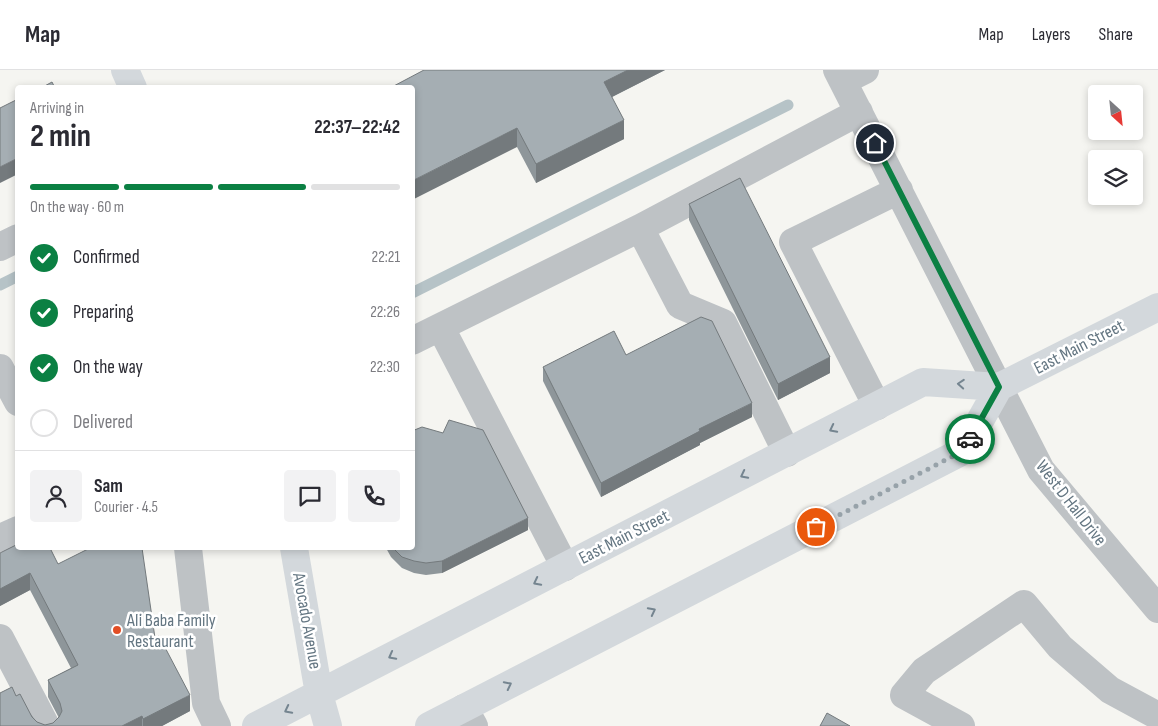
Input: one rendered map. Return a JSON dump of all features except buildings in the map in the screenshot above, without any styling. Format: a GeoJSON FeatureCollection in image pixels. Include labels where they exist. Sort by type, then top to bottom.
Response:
{"type":"FeatureCollection","features":[{"type":"Feature","properties":{"kind":"main road"},"geometry":{"type":"LineString","coordinates":[[124,70],[132,85]]}},
{"type":"Feature","properties":{"kind":"main road","name":"East Main Street"},"geometry":{"type":"LineString","coordinates":[[256,726],[923,382],[999,387],[1158,307]]}},
{"type":"Feature","properties":{"kind":"main road"},"geometry":{"type":"LineString","coordinates":[[429,726],[469,717],[963,451],[999,387]]}},
{"type":"Feature","properties":{"kind":"main road","name":"Avocado Avenue"},"geometry":{"type":"LineString","coordinates":[[294,550],[319,694],[328,726]]}},
{"type":"Feature","properties":{"kind":"street","name":"West D Hall Drive"},"geometry":{"type":"LineString","coordinates":[[849,74],[859,112],[1041,470],[1158,609]]}},
{"type":"Feature","properties":{"kind":"street"},"geometry":{"type":"LineString","coordinates":[[415,340],[640,228],[859,112]]}},
{"type":"Feature","properties":{"kind":"street"},"geometry":{"type":"LineString","coordinates":[[876,406],[793,242],[898,190]]}},
{"type":"Feature","properties":{"kind":"street"},"geometry":{"type":"LineString","coordinates":[[640,228],[680,305],[723,323],[787,453]]}},
{"type":"Feature","properties":{"kind":"street"},"geometry":{"type":"LineString","coordinates":[[0,247],[15,240]]}},
{"type":"Feature","properties":{"kind":"street"},"geometry":{"type":"LineString","coordinates":[[441,328],[565,567]]}},
{"type":"Feature","properties":{"kind":"street"},"geometry":{"type":"LineString","coordinates":[[0,368],[15,396]]}},
{"type":"Feature","properties":{"kind":"street"},"geometry":{"type":"LineString","coordinates":[[0,538],[15,531]]}},
{"type":"Feature","properties":{"kind":"street"},"geometry":{"type":"LineString","coordinates":[[188,550],[206,703],[217,726]]}},
{"type":"Feature","properties":{"kind":"street"},"geometry":{"type":"LineString","coordinates":[[961,726],[904,695],[924,671],[1024,604],[1060,646],[1110,690],[1158,716]]}},
{"type":"Feature","properties":{"kind":"street"},"geometry":{"type":"LineString","coordinates":[[0,638],[46,726]]}},
{"type":"Feature","properties":{"kind":"waterway"},"geometry":{"type":"LineString","coordinates":[[415,292],[788,105]]}},
{"type":"Feature","properties":{"kind":"waterway"},"geometry":{"type":"LineString","coordinates":[[0,285],[15,278]]}},
{"type":"Feature","properties":{"kind":"way so far"},"geometry":{"type":"LineString","coordinates":[[816,527],[963,451],[970,439]]}},
{"type":"Feature","properties":{"kind":"place","name":"Ali Baba Family Restaurant"},"geometry":{"type":"Point","coordinates":[117,630]}},
{"type":"Feature","properties":{"kind":"route"},"geometry":{"type":"LineString","coordinates":[[875,143],[999,387],[970,439]]}}]}
